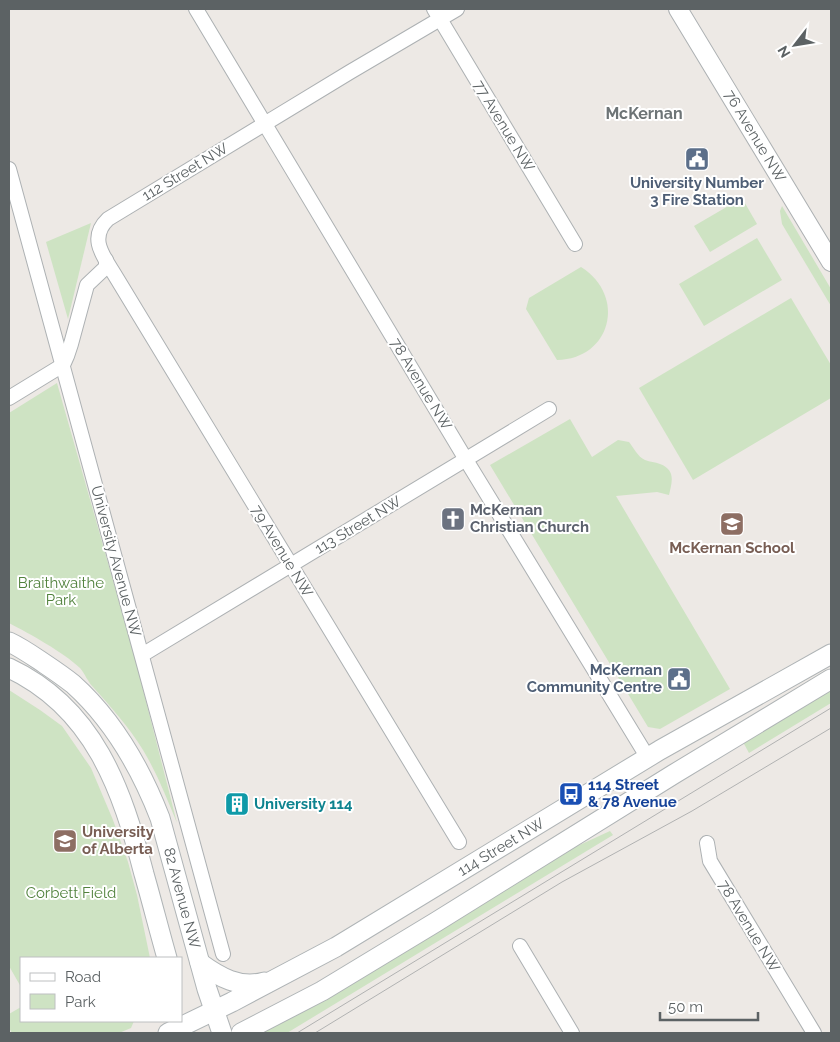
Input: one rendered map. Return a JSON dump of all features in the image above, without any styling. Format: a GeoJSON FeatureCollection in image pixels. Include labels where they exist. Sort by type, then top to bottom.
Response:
{"type":"FeatureCollection","features":[{"type":"Feature","properties":{"kind":"main road","name":"82 Avenue NW"},"geometry":{"type":"LineString","coordinates":[[9,642],[29,653],[72,684],[91,703],[117,735],[135,763],[160,818],[207,989],[222,1033]]}},
{"type":"Feature","properties":{"kind":"main road","name":"114 Street NW"},"geometry":{"type":"LineString","coordinates":[[183,1028],[336,947],[660,750],[831,654]]}},
{"type":"Feature","properties":{"kind":"main road","name":"82 Avenue NW"},"geometry":{"type":"LineString","coordinates":[[9,668],[35,682],[54,696],[91,739],[108,767],[122,799],[136,841],[167,957]]}},
{"type":"Feature","properties":{"kind":"main road","name":"114 Street NW"},"geometry":{"type":"LineString","coordinates":[[241,1033],[322,991],[660,782],[831,679]]}},
{"type":"Feature","properties":{"kind":"main road"},"geometry":{"type":"LineString","coordinates":[[200,963],[219,976],[241,984],[257,984],[284,976]]}},
{"type":"Feature","properties":{"kind":"street","name":"78 Avenue NW"},"geometry":{"type":"LineString","coordinates":[[196,9],[648,758]]}},
{"type":"Feature","properties":{"kind":"street","name":"112 Street NW"},"geometry":{"type":"LineString","coordinates":[[106,260],[98,243],[98,237],[99,230],[108,220],[265,124],[437,14],[457,9]]}},
{"type":"Feature","properties":{"kind":"street","name":"76 Avenue NW"},"geometry":{"type":"LineString","coordinates":[[678,9],[826,241],[831,262]]}},
{"type":"Feature","properties":{"kind":"street","name":"77 Avenue NW"},"geometry":{"type":"LineString","coordinates":[[437,14],[575,244]]}},
{"type":"Feature","properties":{"kind":"street","name":"University Avenue NW"},"geometry":{"type":"LineString","coordinates":[[9,169],[223,954]]}},
{"type":"Feature","properties":{"kind":"street"},"geometry":{"type":"LineString","coordinates":[[9,398],[63,365],[71,344],[87,285],[106,267],[106,260]]}},
{"type":"Feature","properties":{"kind":"street","name":"79 Avenue NW"},"geometry":{"type":"LineString","coordinates":[[106,260],[458,842]]}},
{"type":"Feature","properties":{"kind":"street","name":"113 Street NW"},"geometry":{"type":"LineString","coordinates":[[142,655],[549,410]]}},
{"type":"Feature","properties":{"kind":"street","name":"78 Avenue NW"},"geometry":{"type":"LineString","coordinates":[[706,842],[710,861],[814,1033]]}},
{"type":"Feature","properties":{"kind":"street"},"geometry":{"type":"LineString","coordinates":[[520,946],[572,1033]]}},
{"type":"Feature","properties":{"kind":"green space"},"geometry":{"type":"Polygon","coordinates":[[[742,198],[757,224],[710,252],[694,226],[742,198]]]}},
{"type":"Feature","properties":{"kind":"green space"},"geometry":{"type":"Polygon","coordinates":[[[782,206],[831,289],[831,306],[782,224],[780,211],[782,206]]]}},
{"type":"Feature","properties":{"kind":"green space"},"geometry":{"type":"Polygon","coordinates":[[[91,223],[68,319],[46,242],[91,223]]]}},
{"type":"Feature","properties":{"kind":"green space"},"geometry":{"type":"Polygon","coordinates":[[[757,238],[782,280],[704,326],[679,284],[757,238]]]}},
{"type":"Feature","properties":{"kind":"green space"},"geometry":{"type":"Polygon","coordinates":[[[581,267],[595,279],[604,294],[608,309],[606,324],[600,338],[590,349],[575,357],[557,360],[526,309],[529,298],[581,267]]]}},
{"type":"Feature","properties":{"kind":"green space"},"geometry":{"type":"Polygon","coordinates":[[[791,298],[831,365],[831,398],[693,480],[639,388],[791,298]]]}},
{"type":"Feature","properties":{"kind":"green space","name":"Braithwaithe Park"},"geometry":{"type":"Polygon","coordinates":[[[57,383],[135,658],[177,823],[157,777],[138,742],[126,725],[91,685],[80,668],[56,650],[9,623],[9,413],[57,383]]]}},
{"type":"Feature","properties":{"kind":"green space"},"geometry":{"type":"Polygon","coordinates":[[[570,419],[592,457],[618,440],[629,442],[642,459],[658,463],[671,473],[672,481],[669,495],[657,492],[616,496],[730,689],[660,729],[648,727],[490,465],[570,419]]]}},
{"type":"Feature","properties":{"kind":"green space"},"geometry":{"type":"Polygon","coordinates":[[[831,688],[831,703],[749,753],[743,742],[831,688]]]}},
{"type":"Feature","properties":{"kind":"green space","name":"Corbett Field"},"geometry":{"type":"Polygon","coordinates":[[[9,690],[62,726],[91,768],[128,862],[150,957],[20,957],[20,985],[9,966],[9,690]]]}},
{"type":"Feature","properties":{"kind":"green space"},"geometry":{"type":"Polygon","coordinates":[[[610,831],[613,835],[287,1033],[261,1033],[560,854],[610,831]]]}},
{"type":"Feature","properties":{"kind":"green space"},"geometry":{"type":"Polygon","coordinates":[[[20,1008],[20,1022],[134,1022],[131,1028],[119,1033],[12,1033],[9,1028],[9,1014],[20,1008]]]}},
{"type":"Feature","properties":{"kind":"tram line"},"geometry":{"type":"LineString","coordinates":[[297,1033],[831,708]]}},
{"type":"Feature","properties":{"kind":"tram line"},"geometry":{"type":"LineString","coordinates":[[315,1033],[562,882],[692,811],[831,728]]}},
{"type":"Feature","properties":{"kind":"place","name":"University Number 3 Fire Station"},"geometry":{"type":"Point","coordinates":[697,159]}},
{"type":"Feature","properties":{"kind":"place","name":"McKernan Christian Church"},"geometry":{"type":"Point","coordinates":[453,519]}},
{"type":"Feature","properties":{"kind":"place","name":"McKernan School"},"geometry":{"type":"Point","coordinates":[732,524]}},
{"type":"Feature","properties":{"kind":"place","name":"McKernan Community Centre"},"geometry":{"type":"Point","coordinates":[679,679]}},
{"type":"Feature","properties":{"kind":"place","name":"114 Street & 78 Avenue"},"geometry":{"type":"Point","coordinates":[571,794]}},
{"type":"Feature","properties":{"kind":"place","name":"University 114"},"geometry":{"type":"Point","coordinates":[237,804]}},
{"type":"Feature","properties":{"kind":"place","name":"University of Alberta"},"geometry":{"type":"Point","coordinates":[65,841]}},
{"type":"Feature","properties":{"kind":"district","name":"McKernan"},"geometry":{"type":"Point","coordinates":[644,113]}}]}
